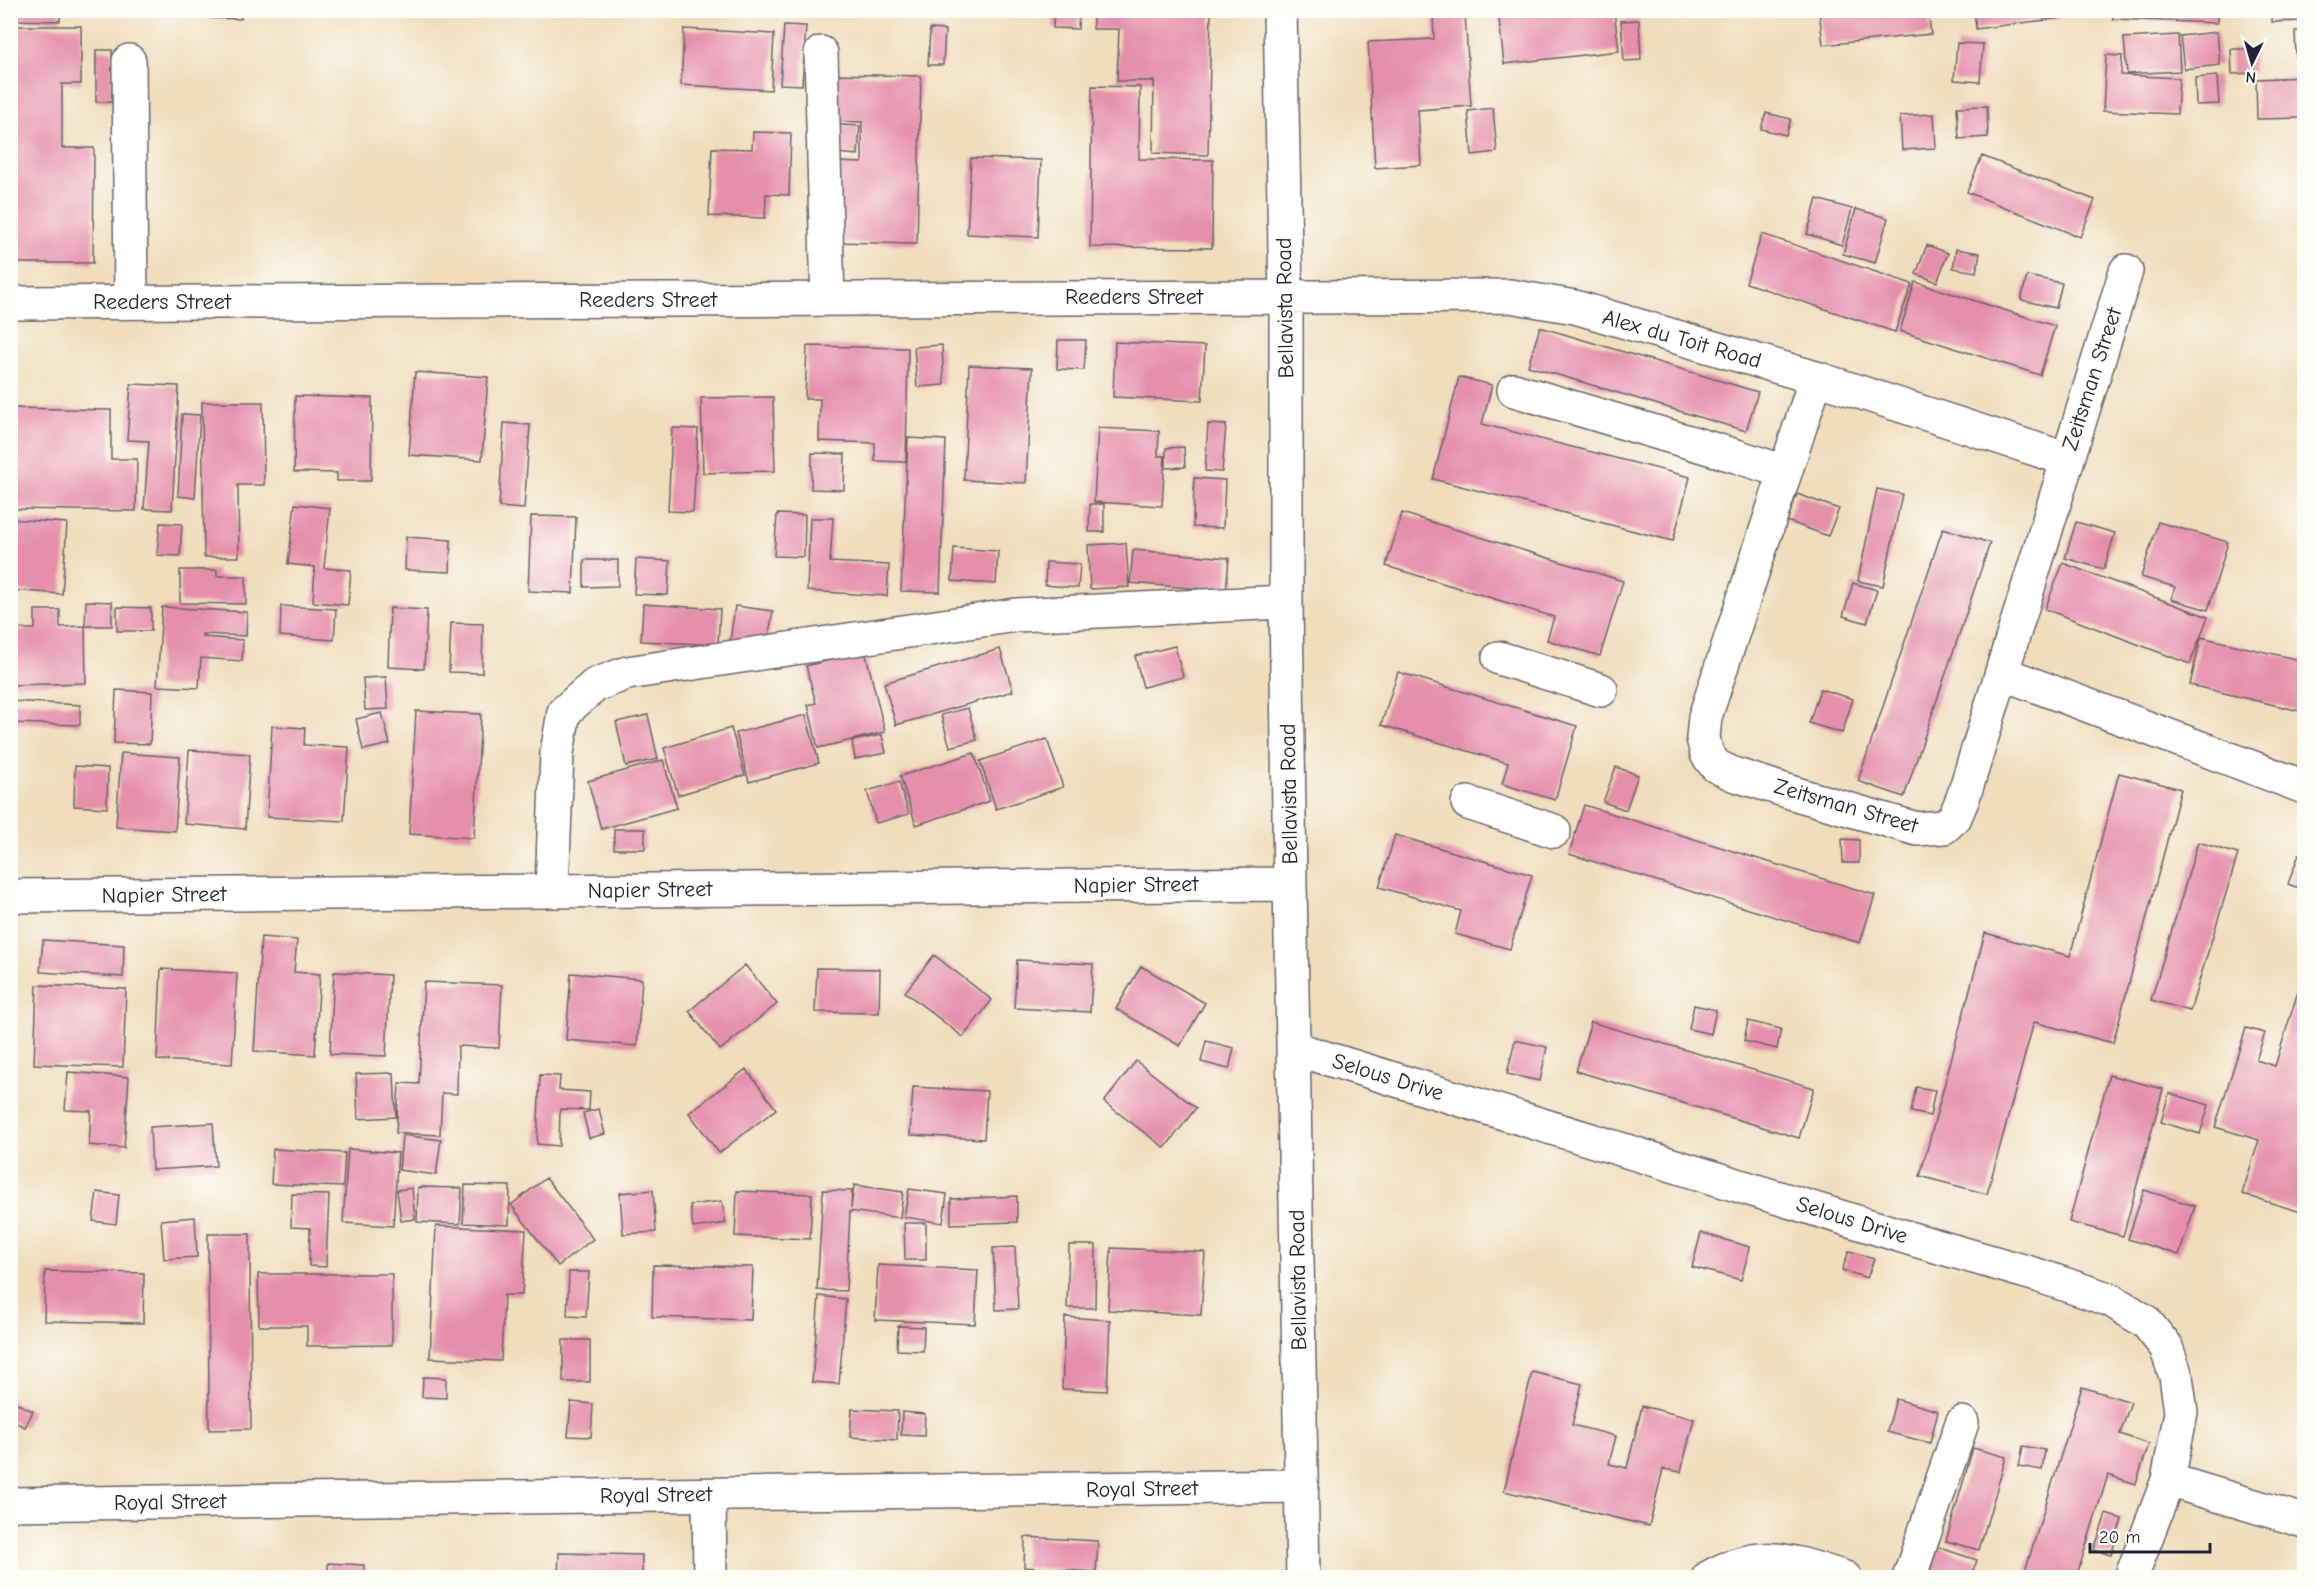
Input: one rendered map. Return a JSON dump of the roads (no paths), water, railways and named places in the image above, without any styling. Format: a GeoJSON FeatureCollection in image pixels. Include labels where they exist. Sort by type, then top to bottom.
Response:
{"type":"FeatureCollection","features":[{"type":"Feature","properties":{"kind":"street","name":"Bellavista Road"},"geometry":{"type":"LineString","coordinates":[[1280,10],[1286,297],[1286,602],[1290,884],[1303,1578]]}},
{"type":"Feature","properties":{"kind":"street"},"geometry":{"type":"LineString","coordinates":[[821,53],[828,299]]}},
{"type":"Feature","properties":{"kind":"street"},"geometry":{"type":"LineString","coordinates":[[129,61],[131,302]]}},
{"type":"Feature","properties":{"kind":"street","name":"Zeitsman Street"},"geometry":{"type":"LineString","coordinates":[[1816,378],[1705,717],[1703,738],[1707,754],[1716,766],[1733,774],[1892,824],[1917,829],[1944,827],[1955,817],[1963,798],[2126,271]]}},
{"type":"Feature","properties":{"kind":"street","name":"Alex du Toit Road"},"geometry":{"type":"LineString","coordinates":[[1286,297],[1483,295],[1537,300],[1575,307],[1816,378],[2066,459]]}},
{"type":"Feature","properties":{"kind":"street","name":"Reeders Street"},"geometry":{"type":"LineString","coordinates":[[10,303],[1286,297]]}},
{"type":"Feature","properties":{"kind":"street"},"geometry":{"type":"LineString","coordinates":[[1514,390],[1785,472]]}},
{"type":"Feature","properties":{"kind":"street"},"geometry":{"type":"LineString","coordinates":[[552,891],[557,753],[564,712],[595,685],[627,673],[1016,615],[1286,602]]}},
{"type":"Feature","properties":{"kind":"street"},"geometry":{"type":"LineString","coordinates":[[1499,658],[1601,690]]}},
{"type":"Feature","properties":{"kind":"street"},"geometry":{"type":"LineString","coordinates":[[2002,673],[2304,787]]}},
{"type":"Feature","properties":{"kind":"street"},"geometry":{"type":"LineString","coordinates":[[1468,803],[1554,831]]}},
{"type":"Feature","properties":{"kind":"street","name":"Napier Street"},"geometry":{"type":"LineString","coordinates":[[10,896],[1290,884]]}},
{"type":"Feature","properties":{"kind":"street","name":"Selous Drive"},"geometry":{"type":"LineString","coordinates":[[1293,1048],[2040,1276],[2111,1300],[2146,1322],[2166,1347],[2176,1376],[2181,1412],[2168,1480],[2130,1578]]}},
{"type":"Feature","properties":{"kind":"street"},"geometry":{"type":"LineString","coordinates":[[1909,1578],[1962,1423]]}},
{"type":"Feature","properties":{"kind":"street"},"geometry":{"type":"LineString","coordinates":[[2168,1480],[2304,1521]]}},
{"type":"Feature","properties":{"kind":"street","name":"Royal Street"},"geometry":{"type":"LineString","coordinates":[[10,1504],[1302,1486]]}},
{"type":"Feature","properties":{"kind":"street"},"geometry":{"type":"LineString","coordinates":[[709,1495],[710,1578]]}},
{"type":"Feature","properties":{"kind":"street"},"geometry":{"type":"LineString","coordinates":[[1708,1578],[1742,1562],[1766,1558],[1797,1563],[1845,1578]]}}]}
